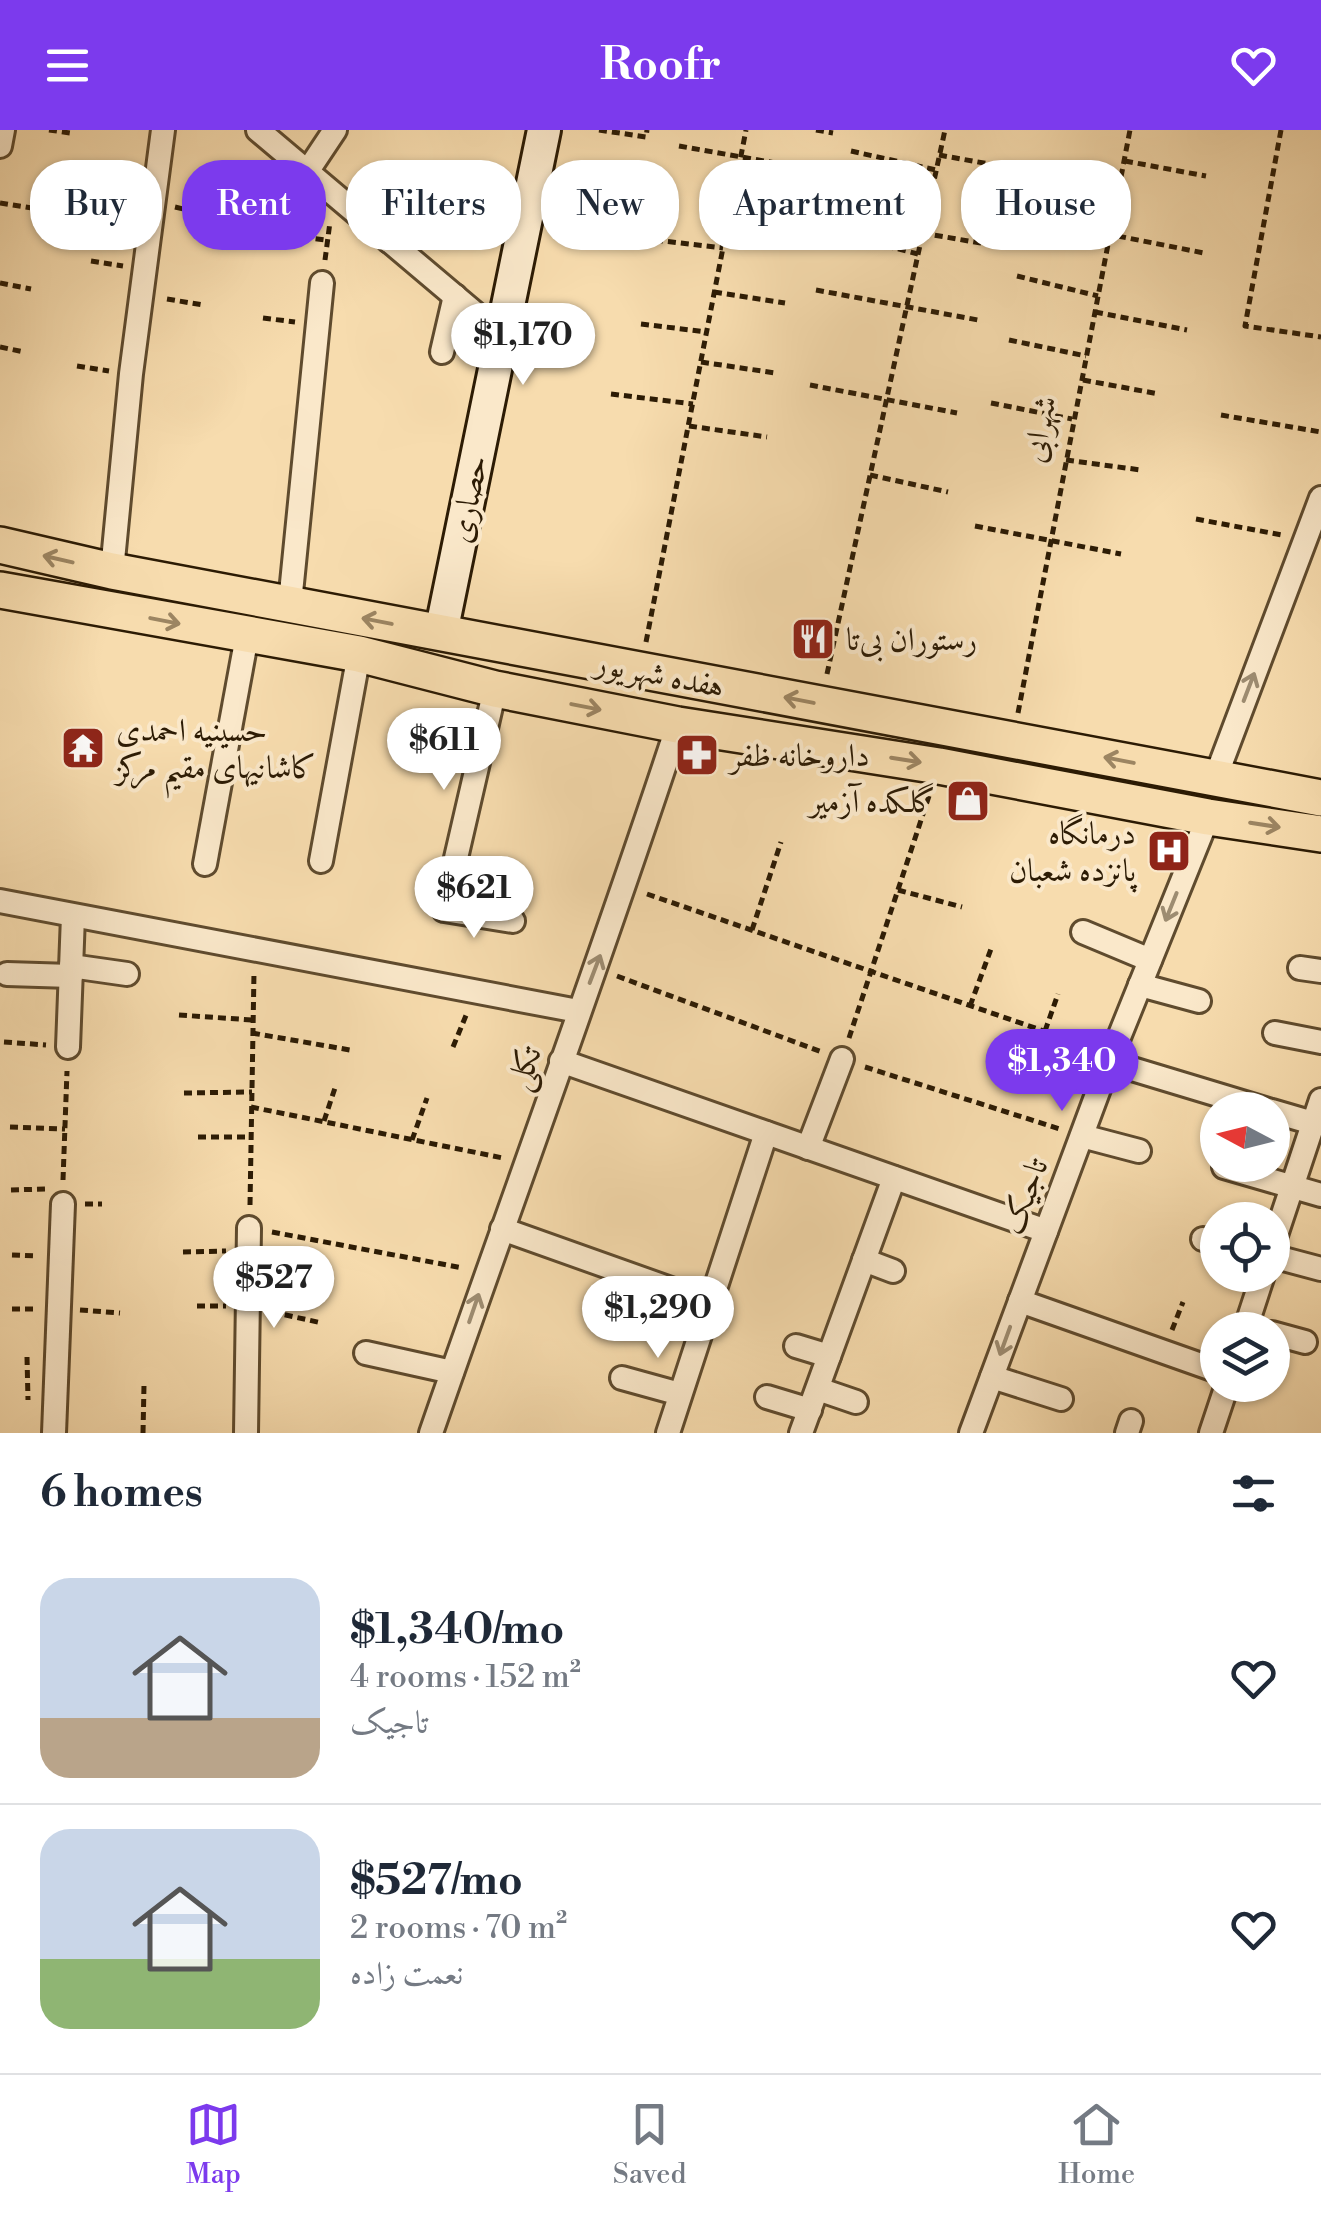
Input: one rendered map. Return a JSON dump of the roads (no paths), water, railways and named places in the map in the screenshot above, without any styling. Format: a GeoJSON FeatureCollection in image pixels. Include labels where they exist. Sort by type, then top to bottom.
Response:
{"type":"FeatureCollection","features":[{"type":"Feature","properties":{"kind":"main road","name":"حصاری"},"geometry":{"type":"LineString","coordinates":[[441,633],[544,130]]}},
{"type":"Feature","properties":{"kind":"main road","name":"هفده شهریور"},"geometry":{"type":"LineString","coordinates":[[0,545],[112,571],[1321,798]]}},
{"type":"Feature","properties":{"kind":"main road","name":"هفده شهریور"},"geometry":{"type":"LineString","coordinates":[[0,590],[359,654],[494,689],[678,725],[939,766],[1321,834]]}},
{"type":"Feature","properties":{"kind":"main road"},"geometry":{"type":"LineString","coordinates":[[1208,816],[1215,778]]}},
{"type":"Feature","properties":{"kind":"street"},"geometry":{"type":"LineString","coordinates":[[0,146],[3,130]]}},
{"type":"Feature","properties":{"kind":"street"},"geometry":{"type":"LineString","coordinates":[[112,571],[140,295],[162,130]]}},
{"type":"Feature","properties":{"kind":"street"},"geometry":{"type":"LineString","coordinates":[[258,130],[294,160]]}},
{"type":"Feature","properties":{"kind":"street"},"geometry":{"type":"LineString","coordinates":[[316,160],[335,130]]}},
{"type":"Feature","properties":{"kind":"street"},"geometry":{"type":"LineString","coordinates":[[326,188],[346,205]]}},
{"type":"Feature","properties":{"kind":"street"},"geometry":{"type":"LineString","coordinates":[[399,250],[502,336]]}},
{"type":"Feature","properties":{"kind":"street"},"geometry":{"type":"LineString","coordinates":[[290,603],[322,283]]}},
{"type":"Feature","properties":{"kind":"street"},"geometry":{"type":"LineString","coordinates":[[442,352],[454,296]]}},
{"type":"Feature","properties":{"kind":"street"},"geometry":{"type":"LineString","coordinates":[[1215,778],[1321,498]]}},
{"type":"Feature","properties":{"kind":"street"},"geometry":{"type":"LineString","coordinates":[[205,864],[247,636]]}},
{"type":"Feature","properties":{"kind":"street"},"geometry":{"type":"LineString","coordinates":[[321,861],[359,654]]}},
{"type":"Feature","properties":{"kind":"street"},"geometry":{"type":"LineString","coordinates":[[494,689],[444,910],[513,921]]}},
{"type":"Feature","properties":{"kind":"street","name":"تکلی"},"geometry":{"type":"LineString","coordinates":[[431,1433],[625,887],[678,725]]}},
{"type":"Feature","properties":{"kind":"street","name":"تاجیک"},"geometry":{"type":"LineString","coordinates":[[971,1433],[1111,1059],[1208,816]]}},
{"type":"Feature","properties":{"kind":"street"},"geometry":{"type":"LineString","coordinates":[[0,901],[578,1011]]}},
{"type":"Feature","properties":{"kind":"street"},"geometry":{"type":"LineString","coordinates":[[68,1047],[73,916]]}},
{"type":"Feature","properties":{"kind":"street"},"geometry":{"type":"LineString","coordinates":[[1084,932],[1150,960]]}},
{"type":"Feature","properties":{"kind":"street"},"geometry":{"type":"LineString","coordinates":[[8,974],[127,974]]}},
{"type":"Feature","properties":{"kind":"street"},"geometry":{"type":"LineString","coordinates":[[1140,984],[1198,1001]]}},
{"type":"Feature","properties":{"kind":"street"},"geometry":{"type":"LineString","coordinates":[[1275,1033],[1321,1042]]}},
{"type":"Feature","properties":{"kind":"street"},"geometry":{"type":"LineString","coordinates":[[1111,1059],[1212,1092]]}},
{"type":"Feature","properties":{"kind":"street"},"geometry":{"type":"LineString","coordinates":[[808,1148],[842,1060]]}},
{"type":"Feature","properties":{"kind":"street"},"geometry":{"type":"LineString","coordinates":[[561,1061],[1046,1231]]}},
{"type":"Feature","properties":{"kind":"street"},"geometry":{"type":"LineString","coordinates":[[1287,1202],[1318,1112],[1290,1111]]}},
{"type":"Feature","properties":{"kind":"street"},"geometry":{"type":"LineString","coordinates":[[668,1433],[766,1133]]}},
{"type":"Feature","properties":{"kind":"street"},"geometry":{"type":"LineString","coordinates":[[1082,1136],[1138,1151]]}},
{"type":"Feature","properties":{"kind":"street"},"geometry":{"type":"LineString","coordinates":[[810,1411],[894,1178]]}},
{"type":"Feature","properties":{"kind":"street"},"geometry":{"type":"LineString","coordinates":[[1273,1182],[1321,1195]]}},
{"type":"Feature","properties":{"kind":"street"},"geometry":{"type":"LineString","coordinates":[[54,1433],[63,1196]]}},
{"type":"Feature","properties":{"kind":"street"},"geometry":{"type":"LineString","coordinates":[[502,1230],[710,1303]]}},
{"type":"Feature","properties":{"kind":"street"},"geometry":{"type":"LineString","coordinates":[[246,1433],[249,1240]]}},
{"type":"Feature","properties":{"kind":"street"},"geometry":{"type":"LineString","coordinates":[[864,1260],[893,1271]]}},
{"type":"Feature","properties":{"kind":"street"},"geometry":{"type":"LineString","coordinates":[[1290,1261],[1321,1269]]}},
{"type":"Feature","properties":{"kind":"street"},"geometry":{"type":"LineString","coordinates":[[1020,1301],[1200,1365]]}},
{"type":"Feature","properties":{"kind":"street"},"geometry":{"type":"LineString","coordinates":[[849,1302],[872,1312]]}},
{"type":"Feature","properties":{"kind":"street"},"geometry":{"type":"LineString","coordinates":[[1290,1338],[1305,1342]]}},
{"type":"Feature","properties":{"kind":"street"},"geometry":{"type":"LineString","coordinates":[[796,1346],[829,1356]]}},
{"type":"Feature","properties":{"kind":"street"},"geometry":{"type":"LineString","coordinates":[[366,1352],[452,1372]]}},
{"type":"Feature","properties":{"kind":"street"},"geometry":{"type":"LineString","coordinates":[[992,1377],[1061,1399]]}},
{"type":"Feature","properties":{"kind":"street"},"geometry":{"type":"LineString","coordinates":[[622,1378],[680,1394]]}},
{"type":"Feature","properties":{"kind":"street"},"geometry":{"type":"LineString","coordinates":[[767,1397],[810,1411],[856,1402]]}},
{"type":"Feature","properties":{"kind":"street"},"geometry":{"type":"LineString","coordinates":[[1211,1433],[1221,1402]]}},
{"type":"Feature","properties":{"kind":"place","name":"رستوران بی‌تا"},"geometry":{"type":"Point","coordinates":[813,639]}},
{"type":"Feature","properties":{"kind":"place","name":"حسینیه احمدی کاشانیهای مقیم مرکز"},"geometry":{"type":"Point","coordinates":[83,748]}},
{"type":"Feature","properties":{"kind":"place","name":"داروخانه ظفر"},"geometry":{"type":"Point","coordinates":[697,755]}},
{"type":"Feature","properties":{"kind":"place","name":"گلكده آزمير"},"geometry":{"type":"Point","coordinates":[968,801]}},
{"type":"Feature","properties":{"kind":"place","name":"درمانگاه پانزده شعبان"},"geometry":{"type":"Point","coordinates":[1169,851]}}]}
